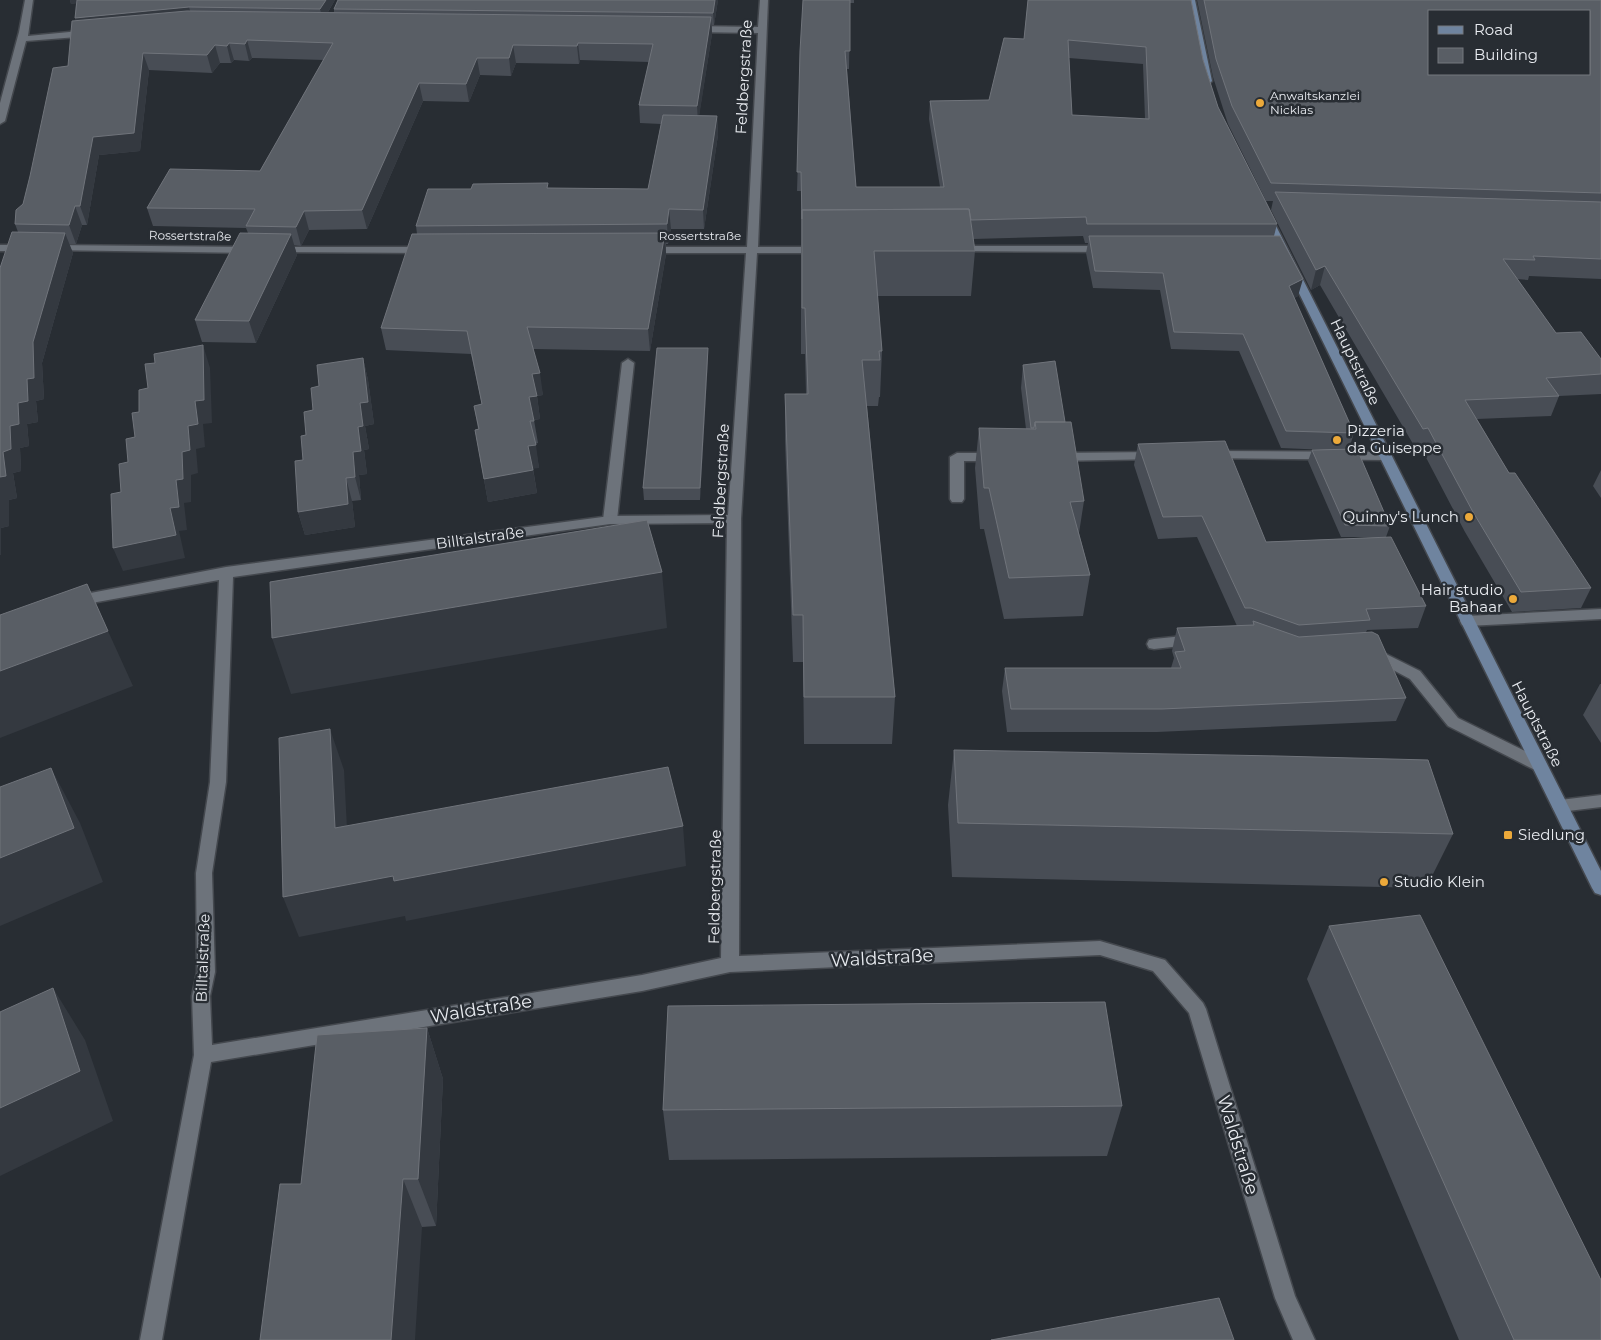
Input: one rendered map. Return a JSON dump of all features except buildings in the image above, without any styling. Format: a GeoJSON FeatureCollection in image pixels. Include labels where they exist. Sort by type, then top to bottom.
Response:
{"type":"FeatureCollection","features":[{"type":"Feature","properties":{"kind":"street"},"geometry":{"type":"LineString","coordinates":[[0,122],[22,39],[29,0]]}},
{"type":"Feature","properties":{"kind":"street","name":"Feldbergstraße"},"geometry":{"type":"LineString","coordinates":[[730,964],[734,519],[752,250],[764,0]]}},
{"type":"Feature","properties":{"kind":"street"},"geometry":{"type":"LineString","coordinates":[[1191,0],[1211,93]]}},
{"type":"Feature","properties":{"kind":"street"},"geometry":{"type":"LineString","coordinates":[[684,29],[763,30]]}},
{"type":"Feature","properties":{"kind":"street"},"geometry":{"type":"LineString","coordinates":[[22,39],[98,32]]}},
{"type":"Feature","properties":{"kind":"street","name":"Hauptstraße"},"geometry":{"type":"LineString","coordinates":[[1267,206],[1276,247],[1384,456],[1601,888]]}},
{"type":"Feature","properties":{"kind":"street","name":"Rossertstraße"},"geometry":{"type":"LineString","coordinates":[[0,248],[436,250]]}},
{"type":"Feature","properties":{"kind":"street"},"geometry":{"type":"LineString","coordinates":[[939,249],[1117,249]]}},
{"type":"Feature","properties":{"kind":"street","name":"Rossertstraße"},"geometry":{"type":"LineString","coordinates":[[632,250],[830,250]]}},
{"type":"Feature","properties":{"kind":"street"},"geometry":{"type":"LineString","coordinates":[[610,520],[628,363]]}},
{"type":"Feature","properties":{"kind":"street"},"geometry":{"type":"LineString","coordinates":[[1046,457],[1164,456]]}},
{"type":"Feature","properties":{"kind":"street"},"geometry":{"type":"LineString","coordinates":[[1194,456],[1384,456]]}},
{"type":"Feature","properties":{"kind":"street"},"geometry":{"type":"LineString","coordinates":[[956,500],[957,457],[1006,457]]}},
{"type":"Feature","properties":{"kind":"street","name":"Billtalstraße"},"geometry":{"type":"LineString","coordinates":[[63,604],[226,572],[610,520],[734,519]]}},
{"type":"Feature","properties":{"kind":"street","name":"Billtalstraße"},"geometry":{"type":"LineString","coordinates":[[151,1340],[204,1055],[201,996],[206,972],[204,873],[218,782],[226,572]]}},
{"type":"Feature","properties":{"kind":"street"},"geometry":{"type":"LineString","coordinates":[[1467,621],[1601,614]]}},
{"type":"Feature","properties":{"kind":"street"},"geometry":{"type":"LineString","coordinates":[[1154,644],[1208,639]]}},
{"type":"Feature","properties":{"kind":"street"},"geometry":{"type":"LineString","coordinates":[[1356,649],[1366,648],[1415,676],[1453,722],[1539,765]]}},
{"type":"Feature","properties":{"kind":"street"},"geometry":{"type":"LineString","coordinates":[[1560,806],[1601,801]]}},
{"type":"Feature","properties":{"kind":"street","name":"Waldstraße"},"geometry":{"type":"LineString","coordinates":[[204,1055],[642,983],[730,964],[1100,948],[1159,965],[1197,1009],[1285,1298],[1304,1340]]}},
{"type":"Feature","properties":{"kind":"place","name":"Anwaltskanzlei Nicklas"},"geometry":{"type":"Point","coordinates":[1260,103]}},
{"type":"Feature","properties":{"kind":"place","name":"Pizzeria da Guiseppe"},"geometry":{"type":"Point","coordinates":[1337,440]}},
{"type":"Feature","properties":{"kind":"place","name":"Quinny's Lunch"},"geometry":{"type":"Point","coordinates":[1469,517]}},
{"type":"Feature","properties":{"kind":"place","name":"Hair studio Bahaar"},"geometry":{"type":"Point","coordinates":[1513,599]}},
{"type":"Feature","properties":{"kind":"place","name":"Siedlung"},"geometry":{"type":"Point","coordinates":[1508,835]}},
{"type":"Feature","properties":{"kind":"place","name":"Studio Klein"},"geometry":{"type":"Point","coordinates":[1384,882]}}]}
